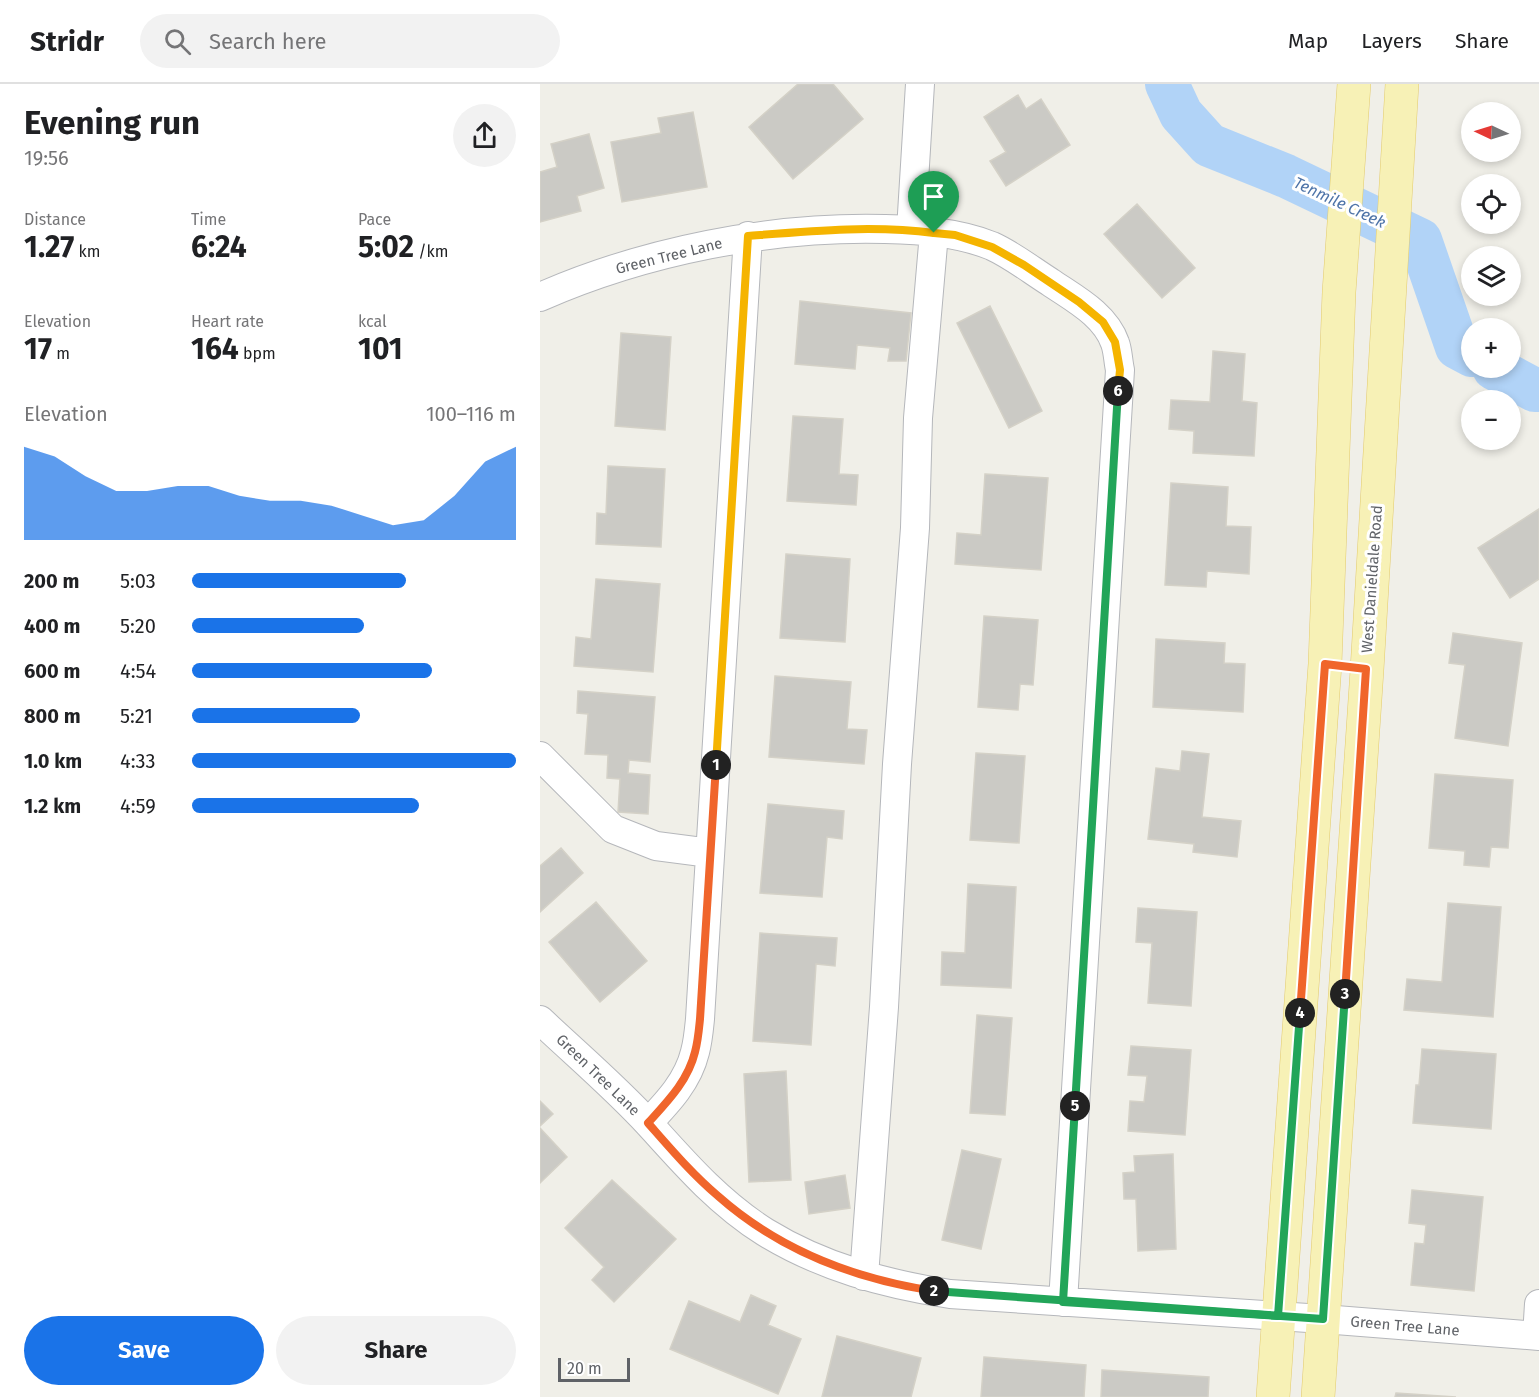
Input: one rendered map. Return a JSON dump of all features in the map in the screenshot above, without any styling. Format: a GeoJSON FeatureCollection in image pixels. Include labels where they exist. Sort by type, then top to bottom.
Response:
{"type":"FeatureCollection","features":[{"type":"Feature","properties":{"kind":"main road"},"geometry":{"type":"LineString","coordinates":[[1273,1397],[1325,664],[1339,292],[1354,84]]}},
{"type":"Feature","properties":{"kind":"main road","name":"West Danieldale Road"},"geometry":{"type":"LineString","coordinates":[[1318,1397],[1390,303],[1402,84]]}},
{"type":"Feature","properties":{"kind":"main road"},"geometry":{"type":"LineString","coordinates":[[1325,664],[1366,669]]}},
{"type":"Feature","properties":{"kind":"street"},"geometry":{"type":"LineString","coordinates":[[864,1276],[884,1007],[897,764],[915,528],[922,231],[920,84]]}},
{"type":"Feature","properties":{"kind":"street","name":"Green Tree Lane"},"geometry":{"type":"LineString","coordinates":[[540,297],[621,266],[748,236],[853,228],[922,231],[955,235],[992,247],[1024,265],[1079,302],[1103,322],[1115,342],[1120,370],[1063,1302]]}},
{"type":"Feature","properties":{"kind":"street"},"geometry":{"type":"LineString","coordinates":[[648,1123],[685,1078],[695,1052],[700,1019],[748,236]]}},
{"type":"Feature","properties":{"kind":"street"},"geometry":{"type":"LineString","coordinates":[[540,756],[614,829],[656,846],[710,853]]}},
{"type":"Feature","properties":{"kind":"street","name":"Green Tree Lane"},"geometry":{"type":"LineString","coordinates":[[540,1020],[648,1123],[681,1161],[718,1197],[765,1232],[812,1257],[864,1276],[899,1286],[950,1294],[1538,1336]]}},
{"type":"Feature","properties":{"kind":"street"},"geometry":{"type":"LineString","coordinates":[[1538,1336],[1539,1304]]}},
{"type":"Feature","properties":{"kind":"building"},"geometry":{"type":"Polygon","coordinates":[[[798,84],[833,84],[863,119],[793,179],[749,127],[798,84]]]}},
{"type":"Feature","properties":{"kind":"building"},"geometry":{"type":"Polygon","coordinates":[[[1018,95],[1026,109],[1041,99],[1070,145],[1006,186],[990,161],[1006,152],[984,117],[1018,95]]]}},
{"type":"Feature","properties":{"kind":"building"},"geometry":{"type":"Polygon","coordinates":[[[693,112],[707,187],[622,202],[611,142],[661,133],[658,118],[693,112]]]}},
{"type":"Feature","properties":{"kind":"building"},"geometry":{"type":"Polygon","coordinates":[[[589,134],[604,188],[577,196],[581,211],[540,222],[540,172],[557,167],[551,144],[589,134]]]}},
{"type":"Feature","properties":{"kind":"building"},"geometry":{"type":"Polygon","coordinates":[[[1137,204],[1195,268],[1162,298],[1104,234],[1137,204]]]}},
{"type":"Feature","properties":{"kind":"building"},"geometry":{"type":"Polygon","coordinates":[[[800,301],[911,313],[906,361],[888,361],[890,348],[857,345],[855,369],[795,364],[800,301]]]}},
{"type":"Feature","properties":{"kind":"building"},"geometry":{"type":"Polygon","coordinates":[[[990,306],[1042,411],[1009,428],[957,323],[990,306]]]}},
{"type":"Feature","properties":{"kind":"building"},"geometry":{"type":"Polygon","coordinates":[[[621,333],[671,337],[665,430],[615,426],[621,333]]]}},
{"type":"Feature","properties":{"kind":"building"},"geometry":{"type":"Polygon","coordinates":[[[1213,351],[1245,354],[1242,401],[1257,403],[1254,456],[1193,453],[1194,431],[1169,429],[1171,400],[1210,402],[1213,351]]]}},
{"type":"Feature","properties":{"kind":"building"},"geometry":{"type":"Polygon","coordinates":[[[793,416],[843,419],[839,474],[858,475],[856,505],[787,501],[793,416]]]}},
{"type":"Feature","properties":{"kind":"building"},"geometry":{"type":"Polygon","coordinates":[[[608,466],[665,469],[661,547],[596,544],[597,513],[606,514],[608,466]]]}},
{"type":"Feature","properties":{"kind":"building"},"geometry":{"type":"Polygon","coordinates":[[[985,474],[1048,478],[1041,570],[955,564],[957,533],[981,535],[985,474]]]}},
{"type":"Feature","properties":{"kind":"building"},"geometry":{"type":"Polygon","coordinates":[[[1171,483],[1228,487],[1226,526],[1251,527],[1249,574],[1207,571],[1206,587],[1165,585],[1171,483]]]}},
{"type":"Feature","properties":{"kind":"building"},"geometry":{"type":"Polygon","coordinates":[[[1539,509],[1539,579],[1510,598],[1478,548],[1539,509]]]}},
{"type":"Feature","properties":{"kind":"building"},"geometry":{"type":"Polygon","coordinates":[[[786,554],[850,559],[845,642],[780,638],[786,554]]]}},
{"type":"Feature","properties":{"kind":"building"},"geometry":{"type":"Polygon","coordinates":[[[596,579],[660,584],[653,672],[574,666],[576,637],[591,639],[596,579]]]}},
{"type":"Feature","properties":{"kind":"building"},"geometry":{"type":"Polygon","coordinates":[[[984,616],[1038,620],[1033,685],[1020,684],[1018,710],[978,707],[984,616]]]}},
{"type":"Feature","properties":{"kind":"building"},"geometry":{"type":"Polygon","coordinates":[[[1453,633],[1522,643],[1508,746],[1455,738],[1465,665],[1449,663],[1453,633]]]}},
{"type":"Feature","properties":{"kind":"building"},"geometry":{"type":"Polygon","coordinates":[[[1156,639],[1225,643],[1224,663],[1245,664],[1243,712],[1153,707],[1156,639]]]}},
{"type":"Feature","properties":{"kind":"building"},"geometry":{"type":"Polygon","coordinates":[[[775,676],[851,682],[847,729],[867,730],[864,764],[769,757],[775,676]]]}},
{"type":"Feature","properties":{"kind":"building"},"geometry":{"type":"Polygon","coordinates":[[[578,691],[655,697],[650,762],[629,760],[628,773],[650,775],[648,814],[618,812],[620,779],[607,778],[608,755],[585,754],[588,714],[577,713],[578,691]]]}},
{"type":"Feature","properties":{"kind":"building"},"geometry":{"type":"Polygon","coordinates":[[[1182,751],[1209,754],[1202,817],[1241,821],[1237,857],[1193,852],[1194,844],[1148,839],[1156,768],[1180,771],[1182,751]]]}},
{"type":"Feature","properties":{"kind":"building"},"geometry":{"type":"Polygon","coordinates":[[[976,753],[1025,756],[1019,843],[970,840],[976,753]]]}},
{"type":"Feature","properties":{"kind":"building"},"geometry":{"type":"Polygon","coordinates":[[[1435,774],[1513,780],[1508,848],[1491,847],[1489,867],[1464,865],[1465,851],[1429,848],[1435,774]]]}},
{"type":"Feature","properties":{"kind":"building"},"geometry":{"type":"Polygon","coordinates":[[[768,804],[844,811],[842,839],[827,837],[822,897],[760,893],[768,804]]]}},
{"type":"Feature","properties":{"kind":"building"},"geometry":{"type":"Polygon","coordinates":[[[561,848],[583,873],[540,912],[540,866],[561,848]]]}},
{"type":"Feature","properties":{"kind":"building"},"geometry":{"type":"Polygon","coordinates":[[[968,884],[1016,887],[1011,988],[941,985],[942,952],[965,953],[968,884]]]}},
{"type":"Feature","properties":{"kind":"building"},"geometry":{"type":"Polygon","coordinates":[[[596,902],[647,961],[600,1002],[549,942],[596,902]]]}},
{"type":"Feature","properties":{"kind":"building"},"geometry":{"type":"Polygon","coordinates":[[[1448,903],[1501,907],[1493,1017],[1404,1010],[1407,979],[1442,982],[1448,903]]]}},
{"type":"Feature","properties":{"kind":"building"},"geometry":{"type":"Polygon","coordinates":[[[1138,908],[1197,912],[1191,1006],[1148,1003],[1152,943],[1136,942],[1138,908]]]}},
{"type":"Feature","properties":{"kind":"building"},"geometry":{"type":"Polygon","coordinates":[[[760,933],[837,938],[835,966],[816,964],[811,1045],[753,1041],[760,933]]]}},
{"type":"Feature","properties":{"kind":"building"},"geometry":{"type":"Polygon","coordinates":[[[977,1015],[1012,1018],[1005,1115],[970,1113],[977,1015]]]}},
{"type":"Feature","properties":{"kind":"building"},"geometry":{"type":"Polygon","coordinates":[[[1131,1046],[1191,1050],[1185,1135],[1128,1131],[1130,1101],[1144,1102],[1147,1076],[1128,1075],[1131,1046]]]}},
{"type":"Feature","properties":{"kind":"building"},"geometry":{"type":"Polygon","coordinates":[[[1422,1049],[1496,1054],[1491,1129],[1413,1123],[1422,1049]]]}},
{"type":"Feature","properties":{"kind":"building"},"geometry":{"type":"Polygon","coordinates":[[[786,1071],[791,1180],[749,1182],[744,1074],[786,1071]]]}},
{"type":"Feature","properties":{"kind":"building"},"geometry":{"type":"Polygon","coordinates":[[[540,1101],[553,1114],[540,1126],[540,1101]]]}},
{"type":"Feature","properties":{"kind":"building"},"geometry":{"type":"Polygon","coordinates":[[[540,1128],[567,1157],[540,1183],[540,1128]]]}},
{"type":"Feature","properties":{"kind":"building"},"geometry":{"type":"Polygon","coordinates":[[[962,1150],[1001,1159],[981,1249],[942,1240],[962,1150]]]}},
{"type":"Feature","properties":{"kind":"building"},"geometry":{"type":"Polygon","coordinates":[[[1173,1154],[1176,1249],[1138,1251],[1136,1199],[1124,1199],[1123,1173],[1135,1172],[1134,1156],[1173,1154]]]}},
{"type":"Feature","properties":{"kind":"building"},"geometry":{"type":"Polygon","coordinates":[[[845,1175],[850,1208],[809,1214],[805,1182],[845,1175]]]}},
{"type":"Feature","properties":{"kind":"building"},"geometry":{"type":"Polygon","coordinates":[[[612,1180],[676,1239],[614,1302],[592,1280],[604,1267],[565,1228],[612,1180]]]}},
{"type":"Feature","properties":{"kind":"building"},"geometry":{"type":"Polygon","coordinates":[[[1412,1190],[1483,1197],[1474,1291],[1411,1285],[1415,1243],[1424,1244],[1426,1225],[1409,1223],[1412,1190]]]}},
{"type":"Feature","properties":{"kind":"building"},"geometry":{"type":"Polygon","coordinates":[[[751,1295],[776,1306],[768,1325],[801,1339],[778,1394],[670,1349],[689,1301],[740,1322],[751,1295]]]}},
{"type":"Feature","properties":{"kind":"building"},"geometry":{"type":"Polygon","coordinates":[[[837,1336],[921,1358],[911,1397],[822,1397],[837,1336]]]}},
{"type":"Feature","properties":{"kind":"building"},"geometry":{"type":"Polygon","coordinates":[[[984,1357],[1086,1365],[1084,1397],[981,1397],[984,1357]]]}},
{"type":"Feature","properties":{"kind":"building"},"geometry":{"type":"Polygon","coordinates":[[[1102,1370],[1209,1377],[1208,1397],[1101,1397],[1102,1370]]]}},
{"type":"Feature","properties":{"kind":"building"},"geometry":{"type":"Polygon","coordinates":[[[1396,1393],[1456,1397],[1395,1397],[1396,1393]]]}},
{"type":"Feature","properties":{"kind":"waterway","name":"Tenmile Creek"},"geometry":{"type":"LineString","coordinates":[[1167,84],[1181,114],[1209,145],[1286,176],[1420,240],[1457,347],[1461,349]]}},
{"type":"Feature","properties":{"kind":"waterway","name":"Tenmile Creek"},"geometry":{"type":"LineString","coordinates":[[1513,378],[1539,390]]}},
{"type":"Feature","properties":{"kind":"route"},"geometry":{"type":"LineString","coordinates":[[934,233],[853,228],[748,236],[700,1019],[695,1052],[685,1078],[648,1123],[681,1161],[718,1197],[765,1232],[812,1257],[856,1274],[899,1286],[950,1294],[1063,1302],[1323,1319],[1366,669],[1325,664],[1278,1316],[1063,1302],[1120,370],[1115,342],[1103,322],[1079,302],[1024,265],[992,247],[955,235],[934,233]]}}]}
